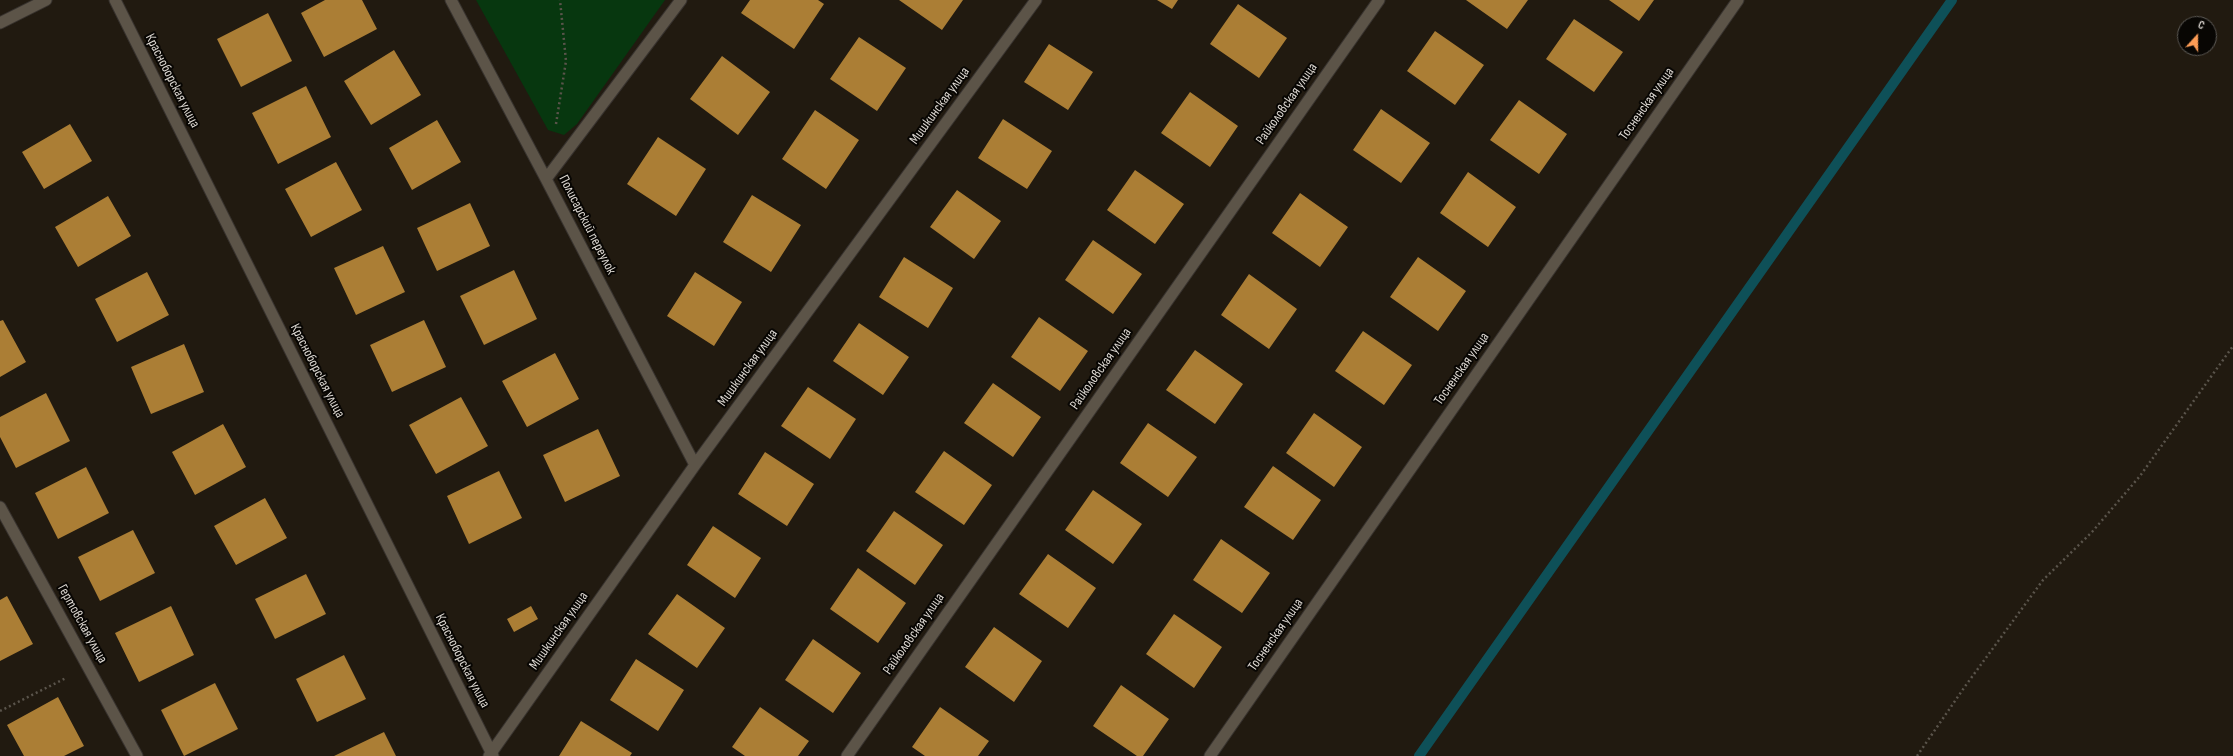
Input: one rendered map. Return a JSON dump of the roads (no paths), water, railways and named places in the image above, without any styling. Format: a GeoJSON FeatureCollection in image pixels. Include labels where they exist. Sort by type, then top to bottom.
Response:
{"type":"FeatureCollection","features":[{"type":"Feature","properties":{"kind":"street"},"geometry":{"type":"LineString","coordinates":[[0,23],[46,0]]}},
{"type":"Feature","properties":{"kind":"street","name":"Красноборская улица"},"geometry":{"type":"LineString","coordinates":[[115,0],[491,755]]}},
{"type":"Feature","properties":{"kind":"street","name":"Полисарский переулок"},"geometry":{"type":"LineString","coordinates":[[451,0],[695,465]]}},
{"type":"Feature","properties":{"kind":"street"},"geometry":{"type":"LineString","coordinates":[[546,179],[681,0]]}},
{"type":"Feature","properties":{"kind":"street","name":"Мишкинская улица"},"geometry":{"type":"LineString","coordinates":[[491,755],[695,465],[1036,0]]}},
{"type":"Feature","properties":{"kind":"street","name":"Райколовская улица"},"geometry":{"type":"LineString","coordinates":[[847,756],[1379,0]]}},
{"type":"Feature","properties":{"kind":"street","name":"Тосненская улица"},"geometry":{"type":"LineString","coordinates":[[1210,756],[1738,0]]}},
{"type":"Feature","properties":{"kind":"street","name":"Гертовская улица"},"geometry":{"type":"LineString","coordinates":[[0,507],[137,756]]}},
{"type":"Feature","properties":{"kind":"waterway"},"geometry":{"type":"LineString","coordinates":[[1419,756],[1952,0]]}}]}
